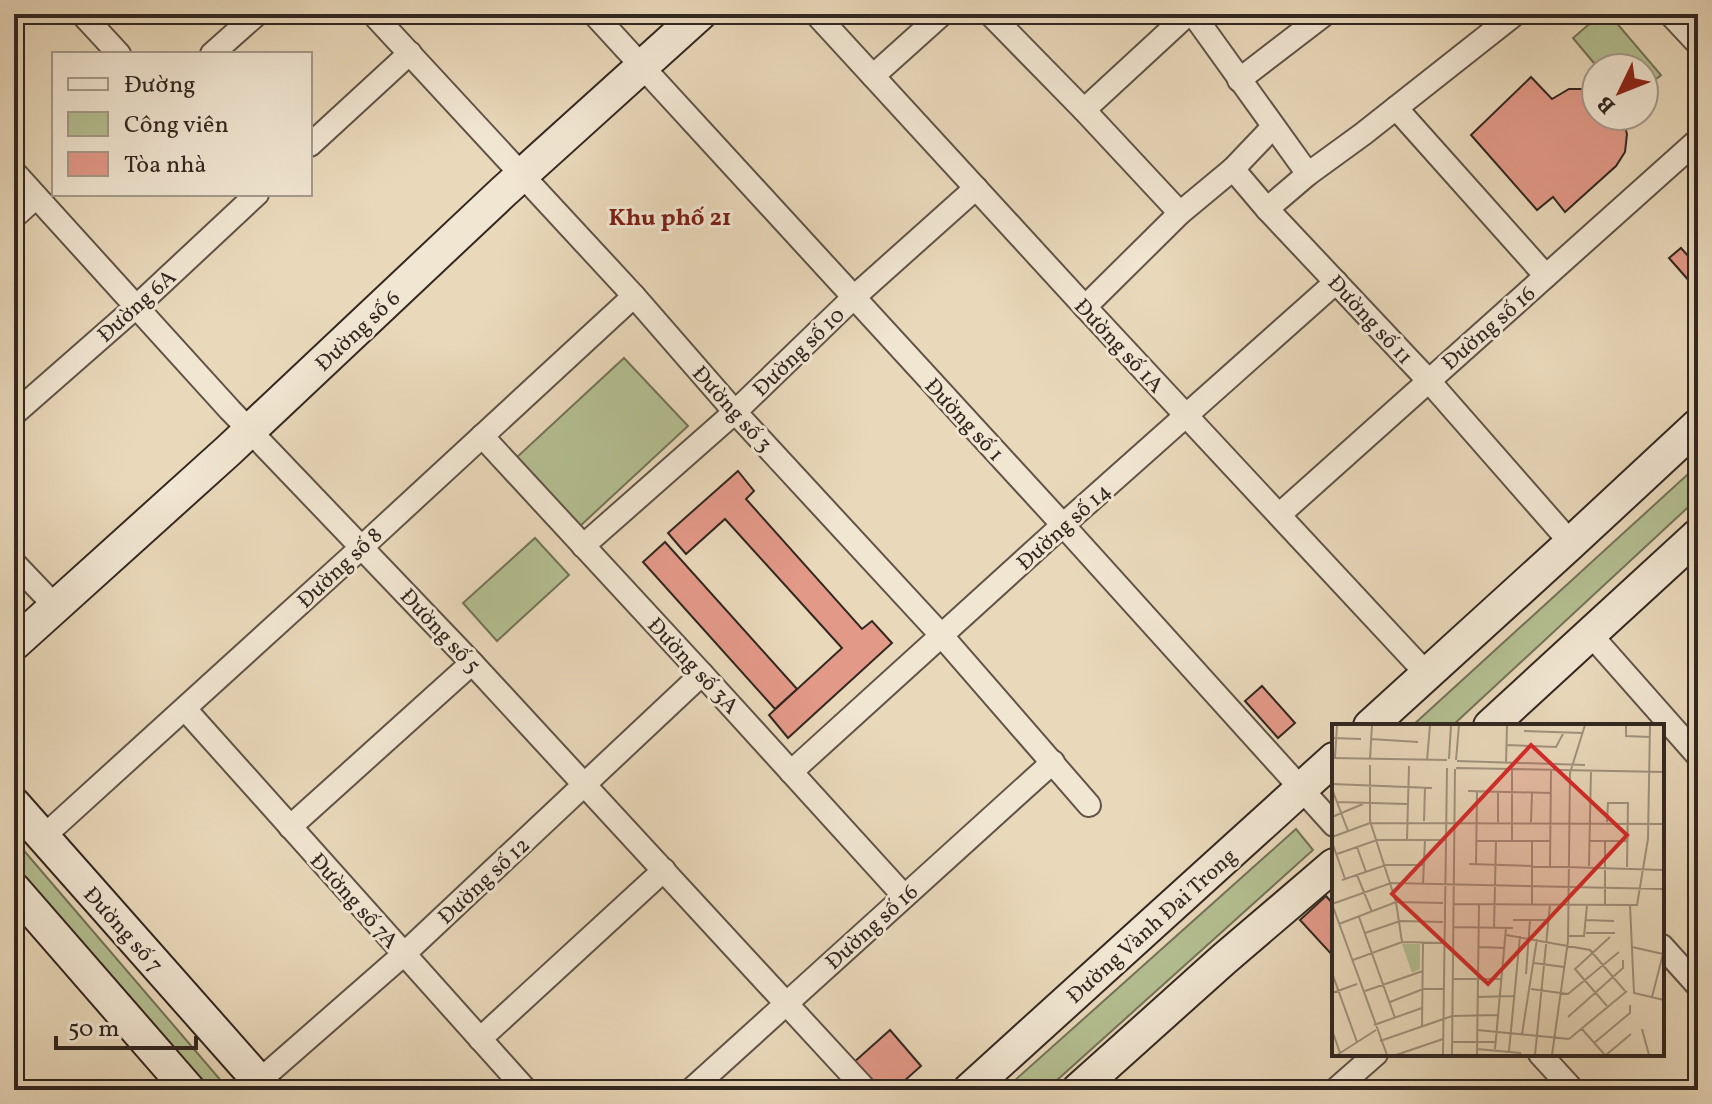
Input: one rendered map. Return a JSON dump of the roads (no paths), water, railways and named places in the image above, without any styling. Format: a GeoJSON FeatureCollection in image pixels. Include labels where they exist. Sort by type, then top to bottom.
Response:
{"type":"FeatureCollection","features":[{"type":"Feature","properties":{"kind":"street"},"geometry":{"type":"LineString","coordinates":[[82,14],[117,52]]}},
{"type":"Feature","properties":{"kind":"street"},"geometry":{"type":"LineString","coordinates":[[214,52],[257,14]]}},
{"type":"Feature","properties":{"kind":"street","name":"Đường số 3"},"geometry":{"type":"LineString","coordinates":[[373,14],[942,636],[1089,805]]}},
{"type":"Feature","properties":{"kind":"street","name":"Đường số 1"},"geometry":{"type":"LineString","coordinates":[[594,14],[1332,823]]}},
{"type":"Feature","properties":{"kind":"street","name":"Đường số 6"},"geometry":{"type":"LineString","coordinates":[[14,644],[250,431],[522,175],[700,14]]}},
{"type":"Feature","properties":{"kind":"street","name":"Đường số 1A"},"geometry":{"type":"LineString","coordinates":[[816,14],[1426,673]]}},
{"type":"Feature","properties":{"kind":"street"},"geometry":{"type":"LineString","coordinates":[[873,76],[942,14]]}},
{"type":"Feature","properties":{"kind":"street"},"geometry":{"type":"LineString","coordinates":[[990,14],[1180,213]]}},
{"type":"Feature","properties":{"kind":"street"},"geometry":{"type":"LineString","coordinates":[[1084,110],[1190,14],[1308,174]]}},
{"type":"Feature","properties":{"kind":"street"},"geometry":{"type":"LineString","coordinates":[[1239,80],[1325,14]]}},
{"type":"Feature","properties":{"kind":"street"},"geometry":{"type":"LineString","coordinates":[[1267,209],[1515,14]]}},
{"type":"Feature","properties":{"kind":"street"},"geometry":{"type":"LineString","coordinates":[[1670,14],[1698,44]]}},
{"type":"Feature","properties":{"kind":"street"},"geometry":{"type":"LineString","coordinates":[[312,143],[410,53]]}},
{"type":"Feature","properties":{"kind":"street"},"geometry":{"type":"LineString","coordinates":[[1396,108],[1546,276]]}},
{"type":"Feature","properties":{"kind":"street"},"geometry":{"type":"LineString","coordinates":[[1085,307],[1180,213],[1233,169],[1273,127]]}},
{"type":"Feature","properties":{"kind":"street","name":"Đường số 16"},"geometry":{"type":"LineString","coordinates":[[1279,515],[1698,140]]}},
{"type":"Feature","properties":{"kind":"street","name":"Đường số 11"},"geometry":{"type":"LineString","coordinates":[[1233,169],[1428,380],[1571,543]]}},
{"type":"Feature","properties":{"kind":"street","name":"Đường số 5"},"geometry":{"type":"LineString","coordinates":[[14,172],[250,431],[472,663],[866,1090]]}},
{"type":"Feature","properties":{"kind":"street","name":"Đường số 10"},"geometry":{"type":"LineString","coordinates":[[583,546],[735,412],[853,298],[976,188]]}},
{"type":"Feature","properties":{"kind":"street","name":"Đường 6A"},"geometry":{"type":"LineString","coordinates":[[14,414],[136,307],[252,196]]}},
{"type":"Feature","properties":{"kind":"street"},"geometry":{"type":"LineString","coordinates":[[14,217],[36,197]]}},
{"type":"Feature","properties":{"kind":"street","name":"Đường số 14"},"geometry":{"type":"LineString","coordinates":[[791,772],[1336,282]]}},
{"type":"Feature","properties":{"kind":"street","name":"Đường số 8"},"geometry":{"type":"LineString","coordinates":[[43,837],[634,296]]}},
{"type":"Feature","properties":{"kind":"street"},"geometry":{"type":"LineString","coordinates":[[1372,724],[1698,425]]}},
{"type":"Feature","properties":{"kind":"street","name":"Đường số 3A"},"geometry":{"type":"LineString","coordinates":[[482,436],[904,896]]}},
{"type":"Feature","properties":{"kind":"street"},"geometry":{"type":"LineString","coordinates":[[1492,724],[1698,535]]}},
{"type":"Feature","properties":{"kind":"street"},"geometry":{"type":"LineString","coordinates":[[14,563],[56,607]]}},
{"type":"Feature","properties":{"kind":"street"},"geometry":{"type":"LineString","coordinates":[[1591,635],[1698,756]]}},
{"type":"Feature","properties":{"kind":"street"},"geometry":{"type":"LineString","coordinates":[[290,827],[472,663]]}},
{"type":"Feature","properties":{"kind":"street","name":"Đường số 12"},"geometry":{"type":"LineString","coordinates":[[263,1086],[702,674]]}},
{"type":"Feature","properties":{"kind":"street","name":"Đường số 7A"},"geometry":{"type":"LineString","coordinates":[[185,709],[526,1090]]}},
{"type":"Feature","properties":{"kind":"street","name":"Đường Vành Đai Trong"},"geometry":{"type":"LineString","coordinates":[[969,1090],[1332,761]]}},
{"type":"Feature","properties":{"kind":"street","name":"Đường số 16"},"geometry":{"type":"LineString","coordinates":[[691,1090],[1053,762]]}},
{"type":"Feature","properties":{"kind":"street","name":"Đường số 7"},"geometry":{"type":"LineString","coordinates":[[14,804],[263,1086]]}},
{"type":"Feature","properties":{"kind":"street"},"geometry":{"type":"LineString","coordinates":[[1078,1090],[1332,867]]}},
{"type":"Feature","properties":{"kind":"street"},"geometry":{"type":"LineString","coordinates":[[480,1039],[664,870]]}},
{"type":"Feature","properties":{"kind":"street"},"geometry":{"type":"LineString","coordinates":[[14,889],[189,1090]]}},
{"type":"Feature","properties":{"kind":"street"},"geometry":{"type":"LineString","coordinates":[[1664,948],[1698,986]]}},
{"type":"Feature","properties":{"kind":"street"},"geometry":{"type":"LineString","coordinates":[[1347,1086],[1374,1056]]}},
{"type":"Feature","properties":{"kind":"street"},"geometry":{"type":"LineString","coordinates":[[1542,1056],[1573,1090]]}},
{"type":"Feature","properties":{"kind":"district","name":"Khu phố 21"},"geometry":{"type":"Point","coordinates":[670,217]}}]}
